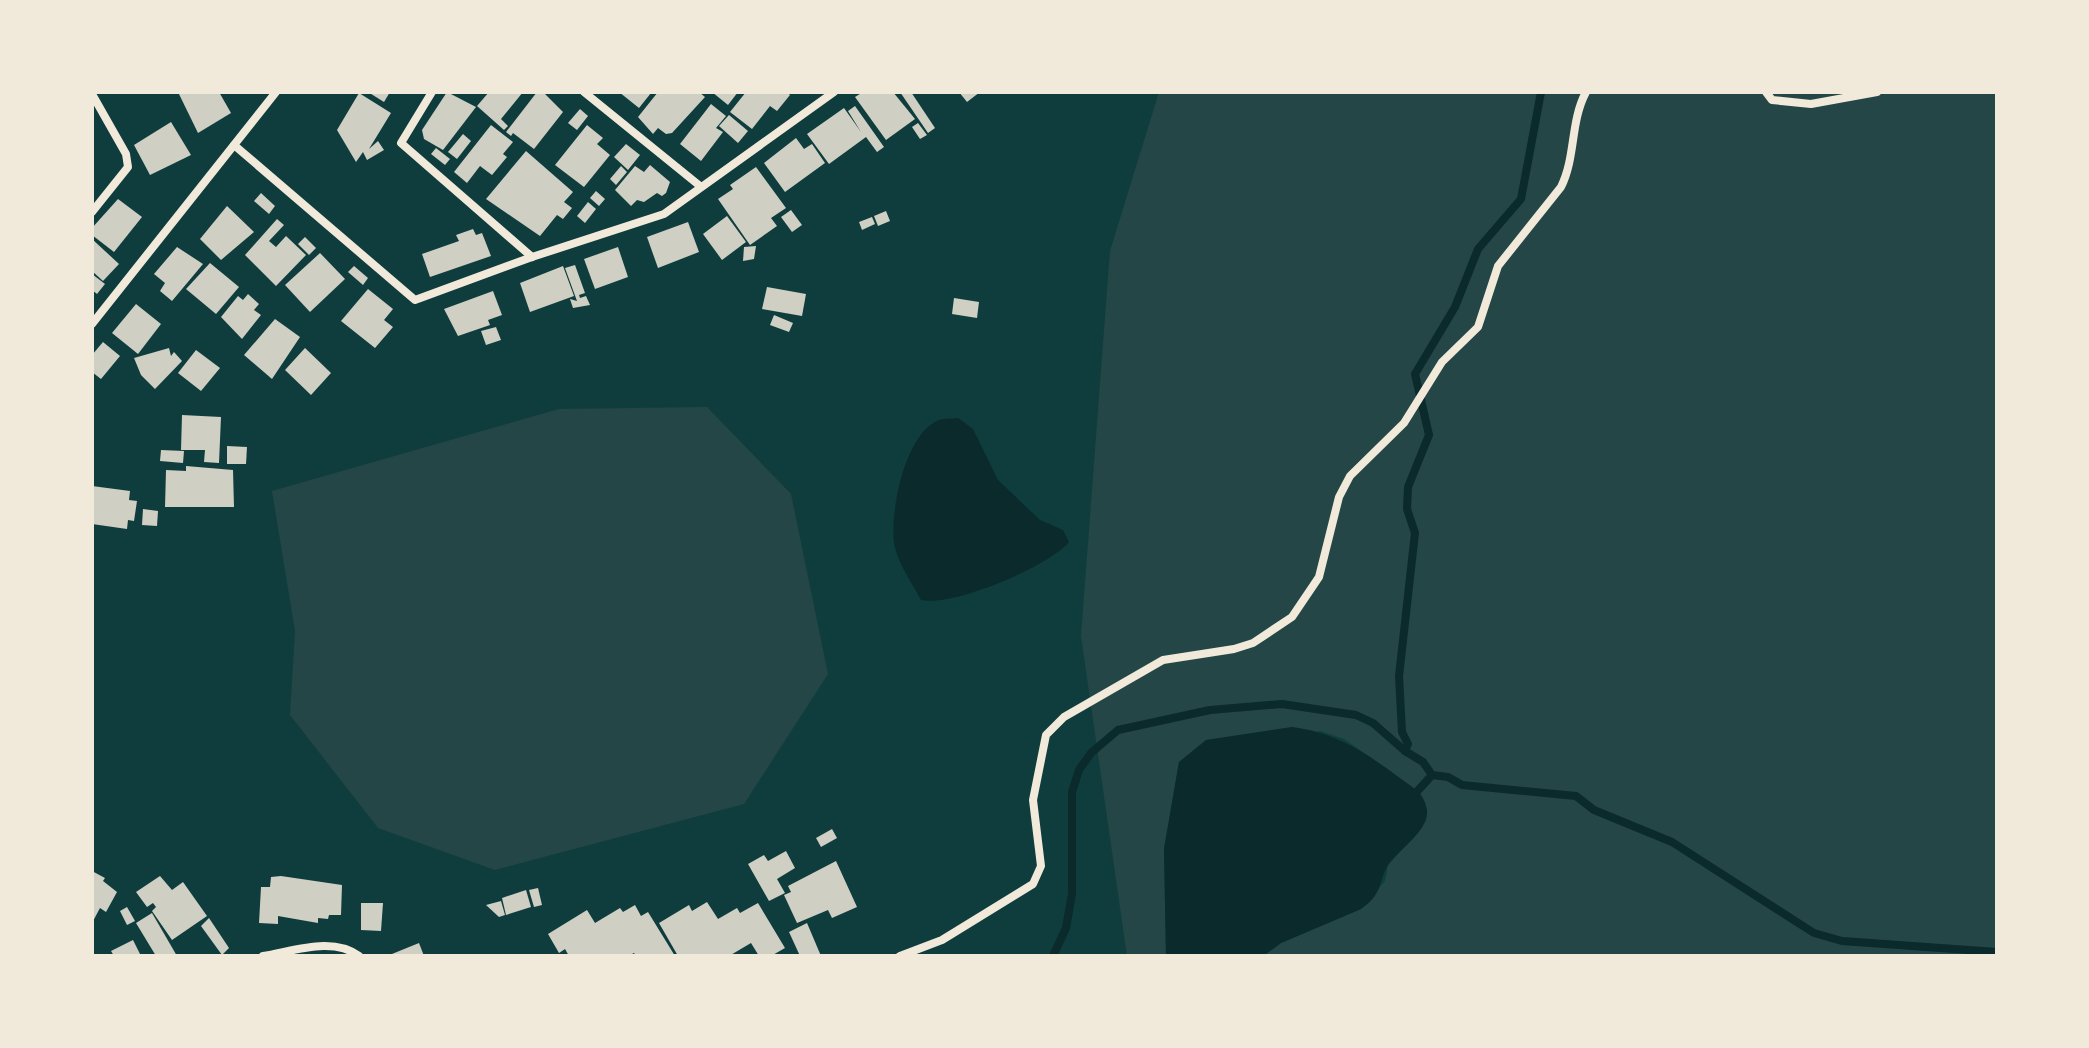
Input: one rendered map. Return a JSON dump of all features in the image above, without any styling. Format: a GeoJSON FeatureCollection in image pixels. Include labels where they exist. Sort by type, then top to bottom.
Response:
{"type":"FeatureCollection","features":[{"type":"Feature","properties":{"kind":"street"},"geometry":{"type":"LineString","coordinates":[[92,324],[276,92]]}},
{"type":"Feature","properties":{"kind":"street"},"geometry":{"type":"LineString","coordinates":[[432,92],[401,143],[532,257]]}},
{"type":"Feature","properties":{"kind":"street"},"geometry":{"type":"LineString","coordinates":[[584,92],[700,186]]}},
{"type":"Feature","properties":{"kind":"street"},"geometry":{"type":"LineString","coordinates":[[234,145],[415,300],[532,257],[664,214],[834,92]]}},
{"type":"Feature","properties":{"kind":"street"},"geometry":{"type":"LineString","coordinates":[[900,956],[942,940],[1033,884],[1041,866],[1033,800],[1046,735],[1064,717],[1163,660],[1244,646],[1292,617],[1319,577],[1339,497],[1350,476],[1404,423],[1442,362],[1478,327],[1498,266],[1561,187],[1568,173],[1576,110],[1586,92]]}},
{"type":"Feature","properties":{"kind":"street"},"geometry":{"type":"LineString","coordinates":[[1766,92],[1772,100],[1811,104],[1877,92]]}},
{"type":"Feature","properties":{"kind":"street"},"geometry":{"type":"LineString","coordinates":[[92,94],[126,154],[128,167],[92,212]]}},
{"type":"Feature","properties":{"kind":"street"},"geometry":{"type":"LineString","coordinates":[[263,956],[328,945],[343,946],[359,956]]}},
{"type":"Feature","properties":{"kind":"shaded area"},"geometry":{"type":"Polygon","coordinates":[[[1159,92],[1997,92],[1997,956],[1263,956],[1281,943],[1361,909],[1385,881],[1388,865],[1420,830],[1419,792],[1344,739],[1320,731],[1179,762],[1164,849],[1166,956],[1127,956],[1081,636],[1110,251],[1159,92]]]}},
{"type":"Feature","properties":{"kind":"shaded area"},"geometry":{"type":"Polygon","coordinates":[[[707,407],[791,494],[828,674],[744,804],[495,870],[378,828],[290,715],[295,631],[272,491],[559,409],[707,407]]]}},
{"type":"Feature","properties":{"kind":"shaded area"},"geometry":{"type":"Polygon","coordinates":[[[958,418],[973,429],[998,480],[1040,520],[1063,530],[1069,542],[1041,563],[999,583],[954,597],[921,600],[901,565],[894,543],[898,493],[902,474],[917,440],[939,420],[958,418]]]}},
{"type":"Feature","properties":{"kind":"shaded area"},"geometry":{"type":"Polygon","coordinates":[[[1292,727],[1345,742],[1389,770],[1419,792],[1427,810],[1425,822],[1391,861],[1378,891],[1361,909],[1281,943],[1263,956],[1166,956],[1164,849],[1179,762],[1206,740],[1292,727]]]}},
{"type":"Feature","properties":{"kind":"building"},"geometry":{"type":"Polygon","coordinates":[[[178,92],[219,92],[231,113],[198,133],[178,92]]]}},
{"type":"Feature","properties":{"kind":"building"},"geometry":{"type":"Polygon","coordinates":[[[368,92],[390,92],[384,102],[368,92]]]}},
{"type":"Feature","properties":{"kind":"building"},"geometry":{"type":"Polygon","coordinates":[[[447,92],[476,107],[443,150],[424,139],[422,130],[447,92]]]}},
{"type":"Feature","properties":{"kind":"building"},"geometry":{"type":"Polygon","coordinates":[[[489,92],[523,92],[501,119],[508,126],[504,130],[477,106],[489,92]]]}},
{"type":"Feature","properties":{"kind":"building"},"geometry":{"type":"Polygon","coordinates":[[[537,92],[543,92],[563,112],[534,149],[513,133],[511,136],[506,132],[537,92]]]}},
{"type":"Feature","properties":{"kind":"building"},"geometry":{"type":"Polygon","coordinates":[[[619,92],[650,92],[651,93],[639,108],[619,92]]]}},
{"type":"Feature","properties":{"kind":"building"},"geometry":{"type":"Polygon","coordinates":[[[658,92],[699,92],[705,97],[672,133],[666,134],[658,128],[653,134],[638,117],[658,92]]]}},
{"type":"Feature","properties":{"kind":"building"},"geometry":{"type":"Polygon","coordinates":[[[712,92],[738,92],[728,105],[712,92]]]}},
{"type":"Feature","properties":{"kind":"building"},"geometry":{"type":"Polygon","coordinates":[[[746,92],[787,92],[790,95],[777,111],[770,106],[752,129],[730,112],[746,92]]]}},
{"type":"Feature","properties":{"kind":"building"},"geometry":{"type":"Polygon","coordinates":[[[863,92],[893,92],[915,119],[886,140],[855,97],[863,92]]]}},
{"type":"Feature","properties":{"kind":"building"},"geometry":{"type":"Polygon","coordinates":[[[900,92],[911,92],[935,128],[928,133],[900,92]]]}},
{"type":"Feature","properties":{"kind":"building"},"geometry":{"type":"Polygon","coordinates":[[[959,92],[980,92],[967,102],[959,92]]]}},
{"type":"Feature","properties":{"kind":"building"},"geometry":{"type":"Polygon","coordinates":[[[359,93],[391,113],[369,149],[378,141],[384,150],[367,160],[363,152],[356,162],[337,130],[359,93]]]}},
{"type":"Feature","properties":{"kind":"building"},"geometry":{"type":"Polygon","coordinates":[[[711,104],[726,116],[716,128],[723,132],[701,161],[680,144],[711,104]]]}},
{"type":"Feature","properties":{"kind":"building"},"geometry":{"type":"Polygon","coordinates":[[[855,106],[884,147],[877,152],[866,137],[829,164],[807,134],[844,108],[861,132],[848,111],[855,106]]]}},
{"type":"Feature","properties":{"kind":"building"},"geometry":{"type":"Polygon","coordinates":[[[580,109],[588,116],[577,130],[568,123],[580,109]]]}},
{"type":"Feature","properties":{"kind":"building"},"geometry":{"type":"Polygon","coordinates":[[[729,115],[748,131],[738,143],[719,126],[729,115]]]}},
{"type":"Feature","properties":{"kind":"building"},"geometry":{"type":"Polygon","coordinates":[[[171,122],[191,155],[150,175],[134,145],[171,122]]]}},
{"type":"Feature","properties":{"kind":"building"},"geometry":{"type":"Polygon","coordinates":[[[918,123],[927,135],[920,139],[912,127],[918,123]]]}},
{"type":"Feature","properties":{"kind":"building"},"geometry":{"type":"Polygon","coordinates":[[[491,125],[513,142],[503,154],[507,157],[492,175],[480,166],[467,183],[454,172],[491,125]]]}},
{"type":"Feature","properties":{"kind":"building"},"geometry":{"type":"Polygon","coordinates":[[[587,125],[603,138],[597,144],[610,155],[584,187],[555,165],[587,125]]]}},
{"type":"Feature","properties":{"kind":"building"},"geometry":{"type":"Polygon","coordinates":[[[463,134],[471,141],[457,159],[448,152],[463,134]]]}},
{"type":"Feature","properties":{"kind":"building"},"geometry":{"type":"Polygon","coordinates":[[[796,138],[804,149],[812,144],[825,163],[785,192],[764,163],[796,138]]]}},
{"type":"Feature","properties":{"kind":"building"},"geometry":{"type":"Polygon","coordinates":[[[626,144],[640,155],[628,170],[614,157],[626,144]]]}},
{"type":"Feature","properties":{"kind":"building"},"geometry":{"type":"Polygon","coordinates":[[[436,148],[450,159],[445,165],[431,154],[436,148]]]}},
{"type":"Feature","properties":{"kind":"building"},"geometry":{"type":"Polygon","coordinates":[[[526,151],[573,192],[564,202],[572,208],[563,219],[557,215],[540,236],[486,199],[526,151]]]}},
{"type":"Feature","properties":{"kind":"building"},"geometry":{"type":"Polygon","coordinates":[[[650,165],[670,182],[666,193],[662,196],[657,193],[644,202],[637,200],[631,206],[615,190],[635,166],[644,172],[650,165]]]}},
{"type":"Feature","properties":{"kind":"building"},"geometry":{"type":"Polygon","coordinates":[[[621,166],[627,172],[616,185],[610,179],[621,166]]]}},
{"type":"Feature","properties":{"kind":"building"},"geometry":{"type":"Polygon","coordinates":[[[756,167],[786,208],[771,218],[777,226],[750,245],[718,199],[733,189],[730,185],[756,167]]]}},
{"type":"Feature","properties":{"kind":"building"},"geometry":{"type":"Polygon","coordinates":[[[596,191],[605,199],[599,206],[590,198],[596,191]]]}},
{"type":"Feature","properties":{"kind":"building"},"geometry":{"type":"Polygon","coordinates":[[[261,193],[275,206],[269,214],[254,201],[261,193]]]}},
{"type":"Feature","properties":{"kind":"building"},"geometry":{"type":"Polygon","coordinates":[[[118,199],[142,217],[114,252],[92,235],[92,228],[118,199]]]}},
{"type":"Feature","properties":{"kind":"building"},"geometry":{"type":"Polygon","coordinates":[[[588,202],[596,209],[585,223],[577,216],[588,202]]]}},
{"type":"Feature","properties":{"kind":"building"},"geometry":{"type":"Polygon","coordinates":[[[227,206],[254,232],[221,260],[200,239],[227,206]]]}},
{"type":"Feature","properties":{"kind":"building"},"geometry":{"type":"Polygon","coordinates":[[[791,210],[802,225],[792,232],[781,217],[791,210]]]}},
{"type":"Feature","properties":{"kind":"building"},"geometry":{"type":"Polygon","coordinates":[[[886,211],[890,221],[878,226],[874,216],[886,211]]]}},
{"type":"Feature","properties":{"kind":"building"},"geometry":{"type":"Polygon","coordinates":[[[727,216],[746,242],[722,260],[703,234],[727,216]]]}},
{"type":"Feature","properties":{"kind":"building"},"geometry":{"type":"Polygon","coordinates":[[[872,217],[875,224],[862,230],[859,222],[872,217]]]}},
{"type":"Feature","properties":{"kind":"building"},"geometry":{"type":"Polygon","coordinates":[[[277,219],[284,225],[269,241],[276,247],[286,236],[306,255],[276,286],[245,255],[277,219]]]}},
{"type":"Feature","properties":{"kind":"building"},"geometry":{"type":"Polygon","coordinates":[[[688,222],[699,252],[658,268],[647,237],[688,222]]]}},
{"type":"Feature","properties":{"kind":"building"},"geometry":{"type":"Polygon","coordinates":[[[473,229],[476,235],[482,233],[491,256],[430,277],[422,254],[459,241],[456,235],[473,229]]]}},
{"type":"Feature","properties":{"kind":"building"},"geometry":{"type":"Polygon","coordinates":[[[305,237],[316,248],[309,255],[298,244],[305,237]]]}},
{"type":"Feature","properties":{"kind":"building"},"geometry":{"type":"Polygon","coordinates":[[[92,239],[119,264],[103,281],[92,271],[92,239]]]}},
{"type":"Feature","properties":{"kind":"building"},"geometry":{"type":"Polygon","coordinates":[[[756,246],[754,259],[743,261],[744,247],[756,246]]]}},
{"type":"Feature","properties":{"kind":"building"},"geometry":{"type":"Polygon","coordinates":[[[177,247],[203,264],[172,301],[160,291],[165,283],[154,274],[177,247]]]}},
{"type":"Feature","properties":{"kind":"building"},"geometry":{"type":"Polygon","coordinates":[[[618,247],[628,277],[595,289],[584,259],[618,247]]]}},
{"type":"Feature","properties":{"kind":"building"},"geometry":{"type":"Polygon","coordinates":[[[320,253],[345,279],[310,312],[285,285],[320,253]]]}},
{"type":"Feature","properties":{"kind":"building"},"geometry":{"type":"Polygon","coordinates":[[[210,263],[239,287],[216,314],[186,289],[210,263]]]}},
{"type":"Feature","properties":{"kind":"building"},"geometry":{"type":"Polygon","coordinates":[[[575,265],[585,293],[579,295],[580,298],[586,296],[590,305],[573,308],[570,299],[577,301],[565,268],[575,265]]]}},
{"type":"Feature","properties":{"kind":"building"},"geometry":{"type":"Polygon","coordinates":[[[354,266],[368,278],[363,285],[348,272],[354,266]]]}},
{"type":"Feature","properties":{"kind":"building"},"geometry":{"type":"Polygon","coordinates":[[[563,266],[574,296],[530,312],[520,283],[563,266]]]}},
{"type":"Feature","properties":{"kind":"building"},"geometry":{"type":"Polygon","coordinates":[[[92,274],[105,284],[97,294],[92,290],[92,274]]]}},
{"type":"Feature","properties":{"kind":"building"},"geometry":{"type":"Polygon","coordinates":[[[767,287],[806,294],[802,316],[762,309],[767,287]]]}},
{"type":"Feature","properties":{"kind":"building"},"geometry":{"type":"Polygon","coordinates":[[[368,289],[393,309],[384,320],[393,327],[375,348],[341,321],[368,289]]]}},
{"type":"Feature","properties":{"kind":"building"},"geometry":{"type":"Polygon","coordinates":[[[493,291],[502,315],[488,320],[490,325],[458,336],[444,309],[493,291]]]}},
{"type":"Feature","properties":{"kind":"building"},"geometry":{"type":"Polygon","coordinates":[[[248,294],[259,304],[254,310],[261,315],[242,339],[221,317],[238,296],[243,300],[248,294]]]}},
{"type":"Feature","properties":{"kind":"building"},"geometry":{"type":"Polygon","coordinates":[[[954,298],[979,302],[977,318],[952,314],[954,298]]]}},
{"type":"Feature","properties":{"kind":"building"},"geometry":{"type":"Polygon","coordinates":[[[136,304],[161,324],[138,354],[112,333],[136,304]]]}},
{"type":"Feature","properties":{"kind":"building"},"geometry":{"type":"Polygon","coordinates":[[[774,315],[793,323],[789,332],[770,325],[774,315]]]}},
{"type":"Feature","properties":{"kind":"building"},"geometry":{"type":"Polygon","coordinates":[[[275,319],[300,337],[272,379],[244,355],[275,319]]]}},
{"type":"Feature","properties":{"kind":"building"},"geometry":{"type":"Polygon","coordinates":[[[496,327],[501,340],[486,345],[481,331],[496,327]]]}},
{"type":"Feature","properties":{"kind":"building"},"geometry":{"type":"Polygon","coordinates":[[[103,342],[120,356],[101,379],[92,372],[92,355],[103,342]]]}},
{"type":"Feature","properties":{"kind":"building"},"geometry":{"type":"Polygon","coordinates":[[[169,348],[171,356],[174,352],[182,361],[155,389],[141,375],[134,358],[169,348]]]}},
{"type":"Feature","properties":{"kind":"building"},"geometry":{"type":"Polygon","coordinates":[[[305,348],[331,373],[311,395],[285,370],[305,348]]]}},
{"type":"Feature","properties":{"kind":"building"},"geometry":{"type":"Polygon","coordinates":[[[196,350],[220,368],[201,391],[178,373],[196,350]]]}},
{"type":"Feature","properties":{"kind":"building"},"geometry":{"type":"Polygon","coordinates":[[[182,415],[221,417],[219,463],[204,462],[205,450],[181,450],[182,415]]]}},
{"type":"Feature","properties":{"kind":"building"},"geometry":{"type":"Polygon","coordinates":[[[227,446],[247,447],[246,464],[227,464],[227,446]]]}},
{"type":"Feature","properties":{"kind":"building"},"geometry":{"type":"Polygon","coordinates":[[[161,450],[184,451],[183,463],[160,461],[161,450]]]}},
{"type":"Feature","properties":{"kind":"building"},"geometry":{"type":"Polygon","coordinates":[[[186,466],[233,470],[234,507],[165,507],[166,470],[186,471],[186,466]]]}},
{"type":"Feature","properties":{"kind":"building"},"geometry":{"type":"Polygon","coordinates":[[[92,486],[130,491],[129,500],[137,501],[134,521],[128,520],[127,529],[92,524],[92,486]]]}},
{"type":"Feature","properties":{"kind":"building"},"geometry":{"type":"Polygon","coordinates":[[[143,509],[158,511],[157,526],[142,525],[143,509]]]}},
{"type":"Feature","properties":{"kind":"building"},"geometry":{"type":"Polygon","coordinates":[[[832,829],[837,838],[821,847],[816,838],[832,829]]]}},
{"type":"Feature","properties":{"kind":"building"},"geometry":{"type":"Polygon","coordinates":[[[786,851],[795,868],[777,879],[785,893],[769,901],[748,864],[764,855],[768,861],[786,851]]]}},
{"type":"Feature","properties":{"kind":"building"},"geometry":{"type":"Polygon","coordinates":[[[836,861],[857,907],[832,918],[828,910],[797,923],[784,895],[791,892],[788,886],[836,861]]]}},
{"type":"Feature","properties":{"kind":"building"},"geometry":{"type":"Polygon","coordinates":[[[92,871],[105,878],[103,881],[117,892],[106,912],[100,908],[92,923],[92,871]]]}},
{"type":"Feature","properties":{"kind":"building"},"geometry":{"type":"Polygon","coordinates":[[[160,876],[172,890],[183,882],[207,916],[172,940],[152,911],[156,907],[153,903],[147,907],[136,892],[160,876]]]}},
{"type":"Feature","properties":{"kind":"building"},"geometry":{"type":"Polygon","coordinates":[[[271,877],[342,885],[341,915],[318,918],[318,923],[278,916],[278,924],[259,923],[261,887],[270,887],[271,877]]]}},
{"type":"Feature","properties":{"kind":"building"},"geometry":{"type":"Polygon","coordinates":[[[538,888],[542,905],[534,907],[529,890],[538,888]]]}},
{"type":"Feature","properties":{"kind":"building"},"geometry":{"type":"Polygon","coordinates":[[[526,890],[531,907],[506,915],[502,898],[526,890]]]}},
{"type":"Feature","properties":{"kind":"building"},"geometry":{"type":"Polygon","coordinates":[[[501,901],[505,915],[499,917],[486,905],[501,901]]]}},
{"type":"Feature","properties":{"kind":"building"},"geometry":{"type":"Polygon","coordinates":[[[707,902],[718,919],[737,908],[740,913],[758,903],[785,948],[771,956],[759,956],[751,943],[729,956],[678,956],[659,923],[689,905],[692,911],[707,902]]]}},
{"type":"Feature","properties":{"kind":"building"},"geometry":{"type":"Polygon","coordinates":[[[361,903],[383,903],[381,931],[361,930],[361,903]]]}},
{"type":"Feature","properties":{"kind":"building"},"geometry":{"type":"Polygon","coordinates":[[[635,905],[641,916],[648,912],[675,956],[636,956],[634,953],[628,956],[569,956],[565,949],[559,953],[548,934],[587,910],[595,923],[620,908],[623,912],[635,905]]]}},
{"type":"Feature","properties":{"kind":"building"},"geometry":{"type":"Polygon","coordinates":[[[127,907],[135,921],[127,925],[120,911],[127,907]]]}},
{"type":"Feature","properties":{"kind":"building"},"geometry":{"type":"Polygon","coordinates":[[[152,913],[177,956],[156,956],[136,923],[152,913]]]}},
{"type":"Feature","properties":{"kind":"building"},"geometry":{"type":"Polygon","coordinates":[[[209,918],[229,948],[222,955],[201,926],[209,918]]]}},
{"type":"Feature","properties":{"kind":"building"},"geometry":{"type":"Polygon","coordinates":[[[807,923],[821,956],[800,956],[789,932],[807,923]]]}},
{"type":"Feature","properties":{"kind":"building"},"geometry":{"type":"Polygon","coordinates":[[[133,940],[141,956],[114,956],[111,951],[133,940]]]}},
{"type":"Feature","properties":{"kind":"building"},"geometry":{"type":"Polygon","coordinates":[[[419,943],[424,956],[387,956],[419,943]]]}},
{"type":"Feature","properties":{"kind":"waterway"},"geometry":{"type":"LineString","coordinates":[[1413,796],[1432,775],[1423,762],[1405,751],[1408,744],[1402,732],[1399,676],[1415,533],[1407,509],[1408,487],[1429,435],[1415,374],[1455,307],[1478,249],[1521,199],[1541,92]]}},
{"type":"Feature","properties":{"kind":"waterway"},"geometry":{"type":"LineString","coordinates":[[1053,956],[1066,928],[1072,894],[1072,792],[1079,770],[1091,753],[1118,730],[1210,710],[1282,704],[1356,715],[1373,723],[1405,751]]}},
{"type":"Feature","properties":{"kind":"waterway"},"geometry":{"type":"LineString","coordinates":[[1432,775],[1448,777],[1462,785],[1576,796],[1594,810],[1672,842],[1814,933],[1842,941],[1997,952]]}}]}
